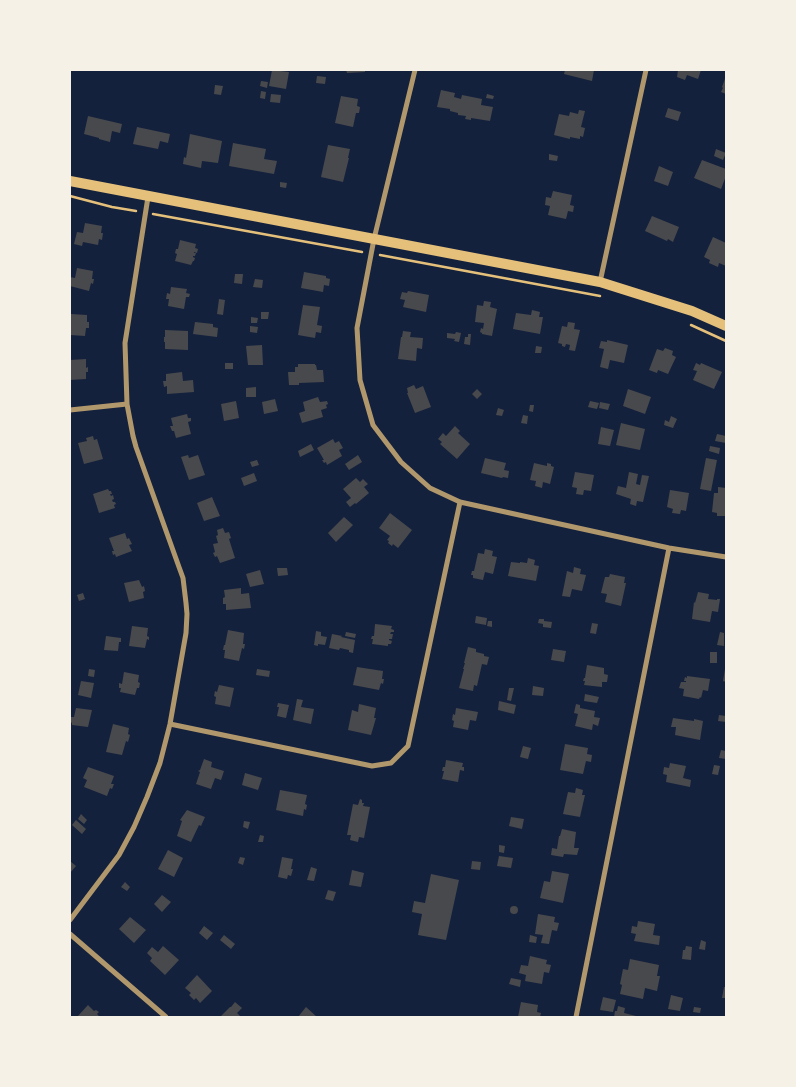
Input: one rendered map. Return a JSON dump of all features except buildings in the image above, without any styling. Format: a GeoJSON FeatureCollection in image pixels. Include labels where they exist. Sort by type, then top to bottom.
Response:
{"type":"FeatureCollection","features":[{"type":"Feature","properties":{"kind":"main road"},"geometry":{"type":"LineString","coordinates":[[70,181],[600,282],[692,311],[726,326]]}},
{"type":"Feature","properties":{"kind":"street"},"geometry":{"type":"LineString","coordinates":[[415,70],[374,239],[356,328],[360,380],[373,425],[401,462],[430,488],[460,502],[669,548],[726,556]]}},
{"type":"Feature","properties":{"kind":"street"},"geometry":{"type":"LineString","coordinates":[[600,282],[646,70]]}},
{"type":"Feature","properties":{"kind":"street"},"geometry":{"type":"LineString","coordinates":[[70,920],[126,843],[154,780],[170,724],[186,633],[187,614],[182,578],[175,552],[132,436],[127,404],[125,343],[148,197]]}},
{"type":"Feature","properties":{"kind":"street"},"geometry":{"type":"LineString","coordinates":[[70,410],[127,404]]}},
{"type":"Feature","properties":{"kind":"street"},"geometry":{"type":"LineString","coordinates":[[170,724],[372,766],[391,763],[408,746],[460,502]]}},
{"type":"Feature","properties":{"kind":"street"},"geometry":{"type":"LineString","coordinates":[[576,1017],[669,548]]}},
{"type":"Feature","properties":{"kind":"street"},"geometry":{"type":"LineString","coordinates":[[70,934],[166,1017]]}},
{"type":"Feature","properties":{"kind":"path"},"geometry":{"type":"LineString","coordinates":[[70,196],[112,207],[604,297]]}},
{"type":"Feature","properties":{"kind":"path"},"geometry":{"type":"LineString","coordinates":[[689,324],[726,341]]}}]}
